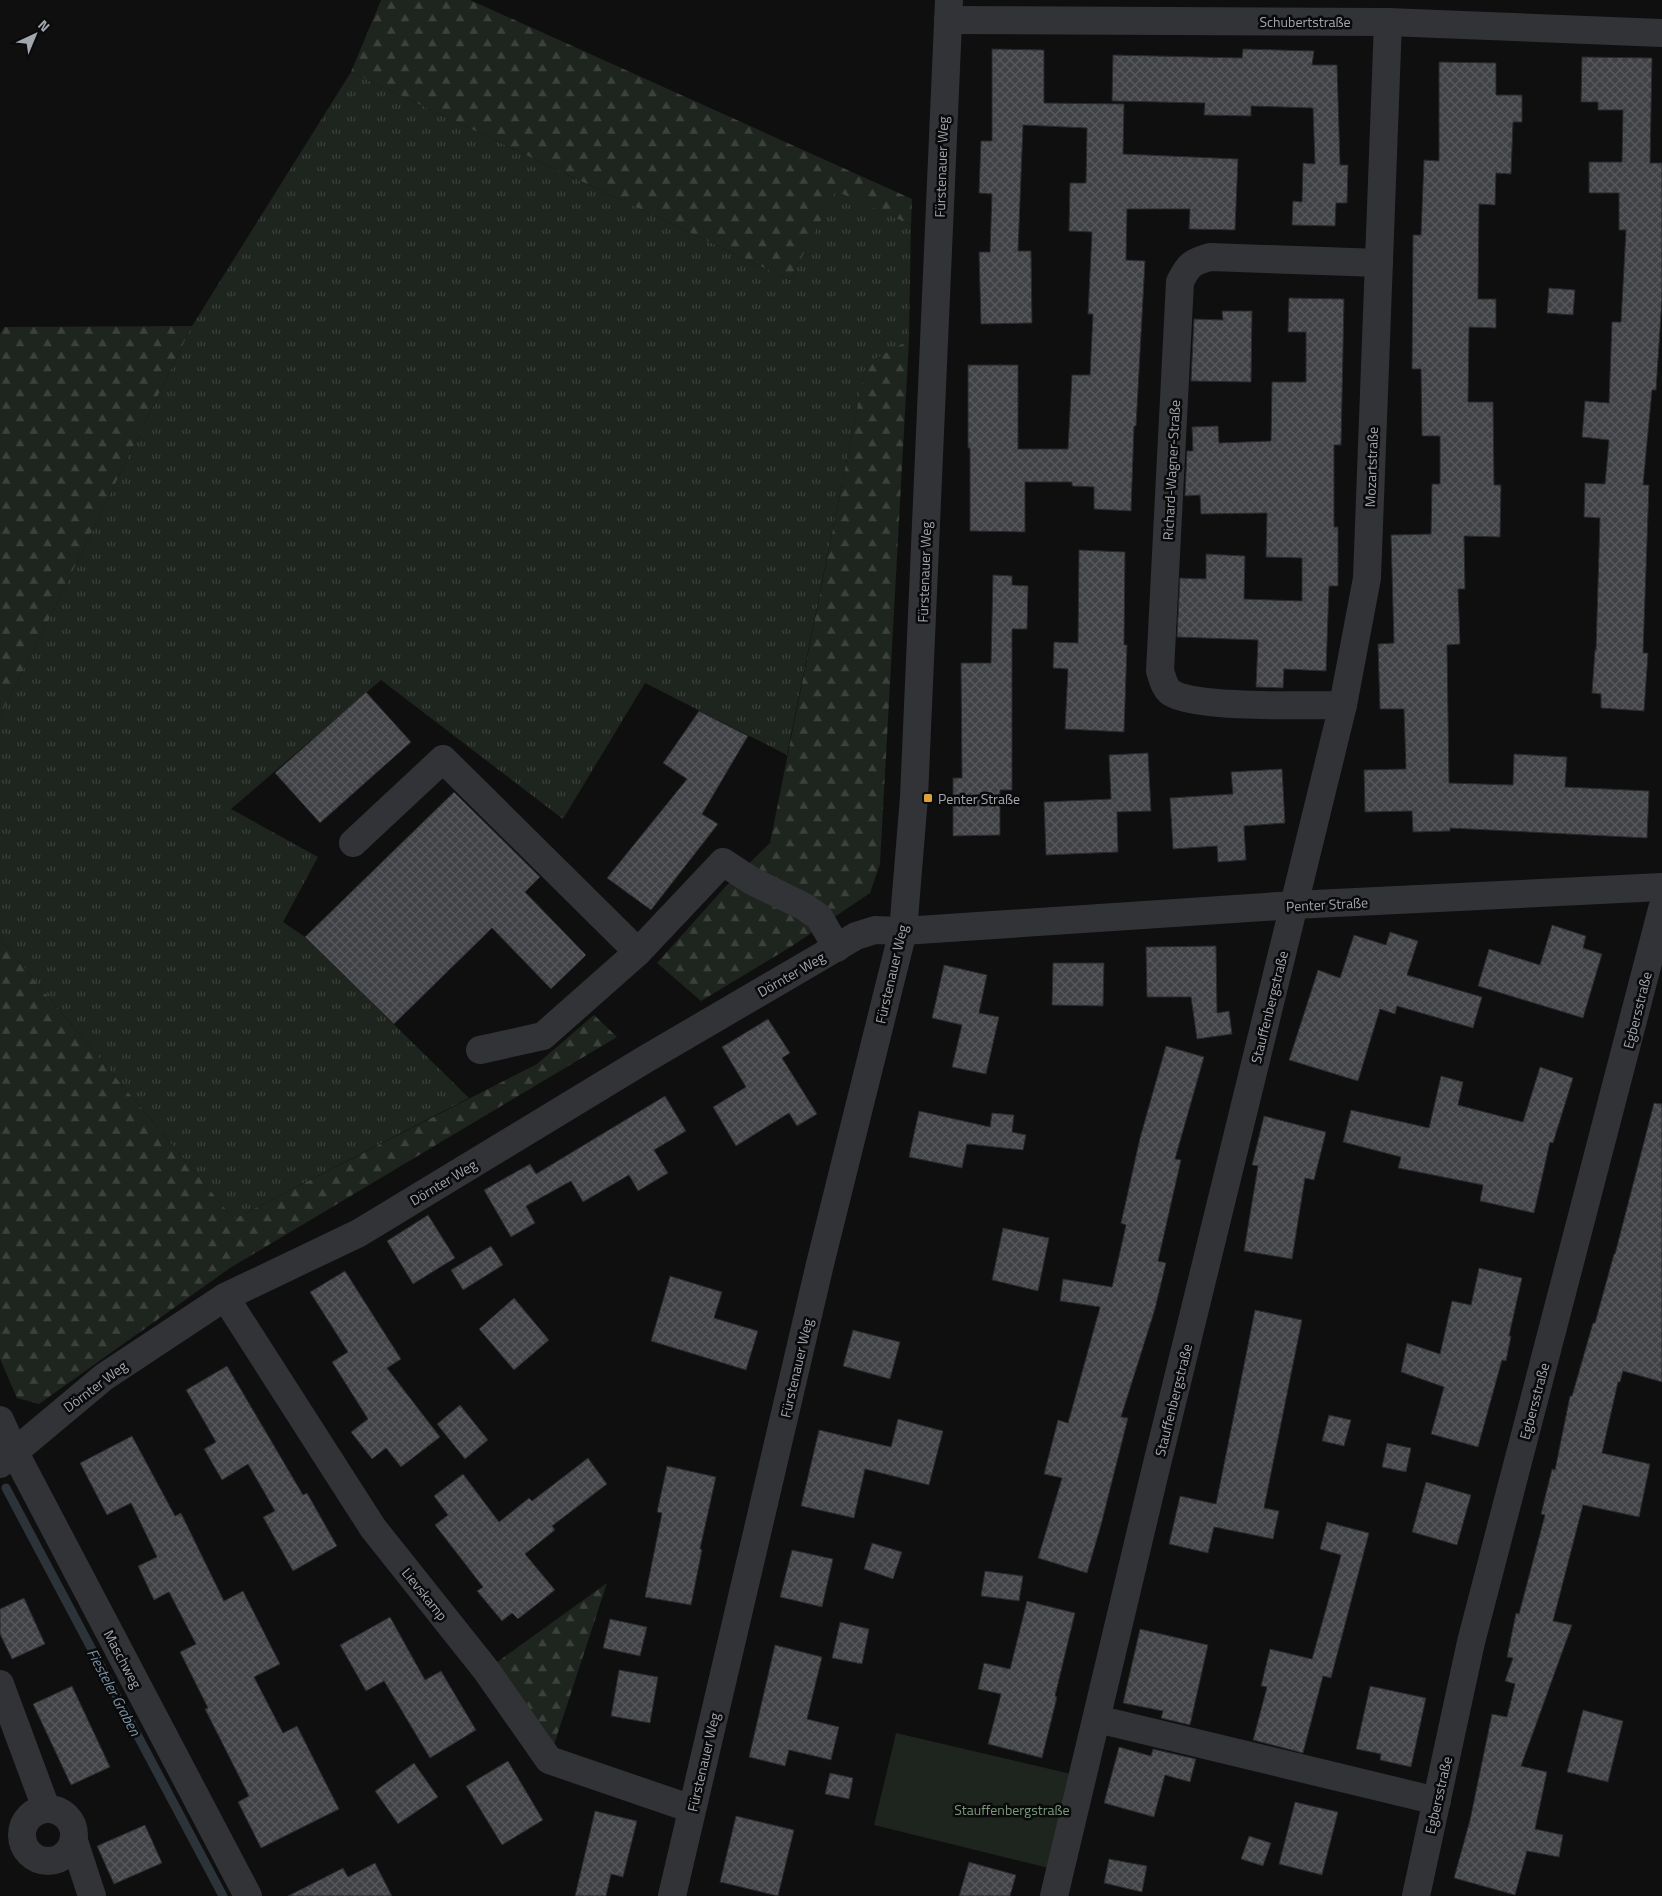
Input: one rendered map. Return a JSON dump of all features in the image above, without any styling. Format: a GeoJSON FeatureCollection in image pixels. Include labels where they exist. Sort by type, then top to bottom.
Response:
{"type":"FeatureCollection","features":[{"type":"Feature","properties":{"kind":"street","name":"Schubertstraße"},"geometry":{"type":"LineString","coordinates":[[948,10],[1388,22],[1662,33]]}},
{"type":"Feature","properties":{"kind":"street","name":"Fürstenauer Weg"},"geometry":{"type":"LineString","coordinates":[[672,1896],[820,1264],[903,931],[914,787],[948,10]]}},
{"type":"Feature","properties":{"kind":"street","name":"Mozartstraße"},"geometry":{"type":"LineString","coordinates":[[1294,905],[1343,705],[1368,578],[1388,22]]}},
{"type":"Feature","properties":{"kind":"street","name":"Richard-Wagner-Straße"},"geometry":{"type":"LineString","coordinates":[[1343,705],[1215,703],[1181,697],[1171,692],[1165,686],[1160,671],[1180,282],[1186,270],[1194,262],[1210,257],[1379,263]]}},
{"type":"Feature","properties":{"kind":"street"},"geometry":{"type":"LineString","coordinates":[[354,842],[443,759],[638,952]]}},
{"type":"Feature","properties":{"kind":"street"},"geometry":{"type":"LineString","coordinates":[[480,1050],[543,1036],[638,952],[723,862],[752,881],[803,906],[818,917],[837,948]]}},
{"type":"Feature","properties":{"kind":"street","name":"Penter Straße"},"geometry":{"type":"LineString","coordinates":[[903,931],[1294,905],[1662,886]]}},
{"type":"Feature","properties":{"kind":"street","name":"Stauffenbergstraße"},"geometry":{"type":"LineString","coordinates":[[1054,1896],[1294,905]]}},
{"type":"Feature","properties":{"kind":"street","name":"Egbersstraße"},"geometry":{"type":"LineString","coordinates":[[1416,1896],[1472,1642],[1662,909]]}},
{"type":"Feature","properties":{"kind":"street","name":"Dörnter Weg"},"geometry":{"type":"LineString","coordinates":[[7,1457],[104,1377],[225,1297],[359,1233],[644,1060],[856,936],[875,930],[903,931]]}},
{"type":"Feature","properties":{"kind":"street","name":"Lievskamp"},"geometry":{"type":"LineString","coordinates":[[225,1297],[373,1528],[486,1670],[549,1760],[692,1809]]}},
{"type":"Feature","properties":{"kind":"street","name":"Maschweg"},"geometry":{"type":"LineString","coordinates":[[0,1420],[7,1457],[248,1896]]}},
{"type":"Feature","properties":{"kind":"street"},"geometry":{"type":"LineString","coordinates":[[0,1684],[46,1808]]}},
{"type":"Feature","properties":{"kind":"street"},"geometry":{"type":"LineString","coordinates":[[1097,1719],[1437,1801]]}},
{"type":"Feature","properties":{"kind":"street"},"geometry":{"type":"LineString","coordinates":[[74,1841],[70,1850],[64,1856],[46,1861],[37,1859],[29,1854],[24,1846],[11,1840],[25,1821],[37,1810],[55,1809],[64,1814],[71,1821],[74,1841],[92,1896]]}},
{"type":"Feature","properties":{"kind":"green space"},"geometry":{"type":"Polygon","coordinates":[[[381,0],[470,0],[912,199],[911,225],[836,191],[790,280],[351,72],[381,0]]]}},
{"type":"Feature","properties":{"kind":"green space"},"geometry":{"type":"Polygon","coordinates":[[[351,72],[790,280],[836,190],[911,225],[909,340],[866,365],[787,755],[645,683],[563,819],[381,680],[231,809],[318,857],[283,922],[305,937],[469,1098],[234,1219],[0,939],[0,715],[40,638],[192,326],[351,72]]]}},
{"type":"Feature","properties":{"kind":"green space"},"geometry":{"type":"Polygon","coordinates":[[[192,326],[40,638],[0,715],[0,334],[4,327],[192,326]]]}},
{"type":"Feature","properties":{"kind":"green space"},"geometry":{"type":"Polygon","coordinates":[[[909,340],[880,864],[870,893],[792,946],[701,1001],[657,963],[726,886],[770,843],[866,364],[909,340]]]}},
{"type":"Feature","properties":{"kind":"green space"},"geometry":{"type":"Polygon","coordinates":[[[0,939],[234,1219],[537,1064],[594,1015],[617,1037],[230,1268],[39,1404],[17,1398],[0,1359],[0,939]]]}},
{"type":"Feature","properties":{"kind":"green space"},"geometry":{"type":"Polygon","coordinates":[[[607,1583],[549,1760],[486,1670],[607,1583]]]}},
{"type":"Feature","properties":{"kind":"green space","name":"Stauffenbergstraße"},"geometry":{"type":"Polygon","coordinates":[[[896,1733],[1084,1777],[1061,1871],[874,1825],[896,1733]]]}},
{"type":"Feature","properties":{"kind":"building"},"geometry":{"type":"Polygon","coordinates":[[[992,49],[1044,50],[1044,103],[1124,104],[1123,154],[1238,159],[1235,230],[1189,229],[1190,209],[1127,209],[1126,260],[1145,261],[1136,426],[1134,426],[1131,511],[1094,509],[1094,487],[1072,486],[1072,482],[1025,482],[1025,532],[970,531],[968,365],[1018,365],[1018,449],[1068,449],[1072,375],[1090,375],[1093,314],[1088,314],[1092,232],[1069,231],[1070,183],[1086,183],[1087,128],[1023,125],[1018,251],[1031,251],[1032,323],[981,324],[979,252],[990,252],[992,194],[979,193],[981,141],[992,141],[992,49]]]}},
{"type":"Feature","properties":{"kind":"building"},"geometry":{"type":"Polygon","coordinates":[[[1243,49],[1314,51],[1312,65],[1337,65],[1340,165],[1348,165],[1347,203],[1336,203],[1335,226],[1292,225],[1293,201],[1302,202],[1303,163],[1315,164],[1313,108],[1251,106],[1251,116],[1204,115],[1205,103],[1112,101],[1113,55],[1242,58],[1243,49]]]}},
{"type":"Feature","properties":{"kind":"building"},"geometry":{"type":"Polygon","coordinates":[[[1582,57],[1652,58],[1650,163],[1662,163],[1662,299],[1656,390],[1652,390],[1643,485],[1649,485],[1643,653],[1648,653],[1644,711],[1601,708],[1601,694],[1592,693],[1596,650],[1600,518],[1584,517],[1585,483],[1605,484],[1609,440],[1582,437],[1585,401],[1609,403],[1612,322],[1621,322],[1626,230],[1619,230],[1619,193],[1589,193],[1589,162],[1622,162],[1623,110],[1598,110],[1598,102],[1581,102],[1582,57]]]}},
{"type":"Feature","properties":{"kind":"building"},"geometry":{"type":"Polygon","coordinates":[[[1439,62],[1496,63],[1496,95],[1522,95],[1522,122],[1513,122],[1511,174],[1496,173],[1495,205],[1479,204],[1478,299],[1496,299],[1496,328],[1469,327],[1468,402],[1493,402],[1494,485],[1501,485],[1500,537],[1464,536],[1465,589],[1458,589],[1460,644],[1447,645],[1449,783],[1513,785],[1514,754],[1567,757],[1565,787],[1649,791],[1647,838],[1450,828],[1450,831],[1413,832],[1412,811],[1365,812],[1364,770],[1406,769],[1404,709],[1380,709],[1378,644],[1394,643],[1391,535],[1431,534],[1432,484],[1440,484],[1440,436],[1422,436],[1421,369],[1412,369],[1413,235],[1421,235],[1424,160],[1439,161],[1439,62]]]}},
{"type":"Feature","properties":{"kind":"building"},"geometry":{"type":"Polygon","coordinates":[[[1549,288],[1575,290],[1573,315],[1547,313],[1549,288]]]}},
{"type":"Feature","properties":{"kind":"building"},"geometry":{"type":"Polygon","coordinates":[[[1289,298],[1344,299],[1341,445],[1334,445],[1334,527],[1338,527],[1338,586],[1329,586],[1326,671],[1284,669],[1283,688],[1256,687],[1258,640],[1177,637],[1180,578],[1206,579],[1206,554],[1245,556],[1244,599],[1302,601],[1302,558],[1266,557],[1267,513],[1201,514],[1200,495],[1185,496],[1187,451],[1193,451],[1192,427],[1218,426],[1219,443],[1271,441],[1272,382],[1306,382],[1306,332],[1288,332],[1289,298]]]}},
{"type":"Feature","properties":{"kind":"building"},"geometry":{"type":"Polygon","coordinates":[[[1222,311],[1252,311],[1251,382],[1191,381],[1194,319],[1223,320],[1222,311]]]}},
{"type":"Feature","properties":{"kind":"building"},"geometry":{"type":"Polygon","coordinates":[[[1079,550],[1125,552],[1124,645],[1127,645],[1124,732],[1065,729],[1068,669],[1053,668],[1054,642],[1078,643],[1079,550]]]}},
{"type":"Feature","properties":{"kind":"building"},"geometry":{"type":"Polygon","coordinates":[[[993,575],[1012,576],[1012,585],[1028,586],[1027,629],[1012,629],[1012,790],[1000,790],[1000,835],[953,836],[953,778],[962,778],[961,663],[991,663],[993,575]]]}},
{"type":"Feature","properties":{"kind":"building"},"geometry":{"type":"Polygon","coordinates":[[[366,692],[411,742],[320,823],[275,773],[366,692]]]}},
{"type":"Feature","properties":{"kind":"building"},"geometry":{"type":"Polygon","coordinates":[[[699,711],[748,736],[702,814],[718,824],[651,910],[607,878],[687,779],[663,763],[699,711]]]}},
{"type":"Feature","properties":{"kind":"building"},"geometry":{"type":"Polygon","coordinates":[[[1148,753],[1151,811],[1117,812],[1118,852],[1046,855],[1044,802],[1111,799],[1109,755],[1148,753]]]}},
{"type":"Feature","properties":{"kind":"building"},"geometry":{"type":"Polygon","coordinates":[[[1282,769],[1285,823],[1244,826],[1246,860],[1218,862],[1217,846],[1173,849],[1170,798],[1233,794],[1231,772],[1282,769]]]}},
{"type":"Feature","properties":{"kind":"building"},"geometry":{"type":"Polygon","coordinates":[[[454,792],[540,877],[525,892],[586,955],[551,989],[492,928],[394,1024],[305,937],[454,792]]]}},
{"type":"Feature","properties":{"kind":"building"},"geometry":{"type":"Polygon","coordinates":[[[1552,925],[1586,936],[1583,948],[1602,954],[1583,1018],[1478,986],[1489,949],[1540,965],[1552,925]]]}},
{"type":"Feature","properties":{"kind":"building"},"geometry":{"type":"Polygon","coordinates":[[[1390,932],[1418,941],[1407,975],[1482,997],[1473,1028],[1397,1006],[1395,1014],[1380,1009],[1358,1081],[1289,1060],[1318,970],[1340,978],[1354,935],[1386,945],[1390,932]]]}},
{"type":"Feature","properties":{"kind":"building"},"geometry":{"type":"Polygon","coordinates":[[[1216,946],[1217,1013],[1229,1011],[1232,1034],[1197,1039],[1191,997],[1147,997],[1146,947],[1216,946]]]}},
{"type":"Feature","properties":{"kind":"building"},"geometry":{"type":"Polygon","coordinates":[[[1053,963],[1104,963],[1103,1006],[1052,1005],[1053,963]]]}},
{"type":"Feature","properties":{"kind":"building"},"geometry":{"type":"Polygon","coordinates":[[[944,965],[987,975],[979,1013],[999,1017],[986,1074],[952,1067],[962,1025],[932,1018],[944,965]]]}},
{"type":"Feature","properties":{"kind":"building"},"geometry":{"type":"Polygon","coordinates":[[[768,1019],[790,1053],[782,1058],[817,1114],[797,1126],[789,1113],[736,1146],[713,1107],[746,1087],[722,1047],[768,1019]]]}},
{"type":"Feature","properties":{"kind":"building"},"geometry":{"type":"Polygon","coordinates":[[[1166,1046],[1204,1057],[1175,1159],[1181,1160],[1158,1261],[1166,1263],[1155,1309],[1121,1417],[1128,1418],[1087,1573],[1038,1558],[1062,1478],[1044,1474],[1058,1420],[1068,1423],[1100,1307],[1060,1301],[1063,1279],[1112,1287],[1126,1225],[1121,1223],[1140,1138],[1166,1046]]]}},
{"type":"Feature","properties":{"kind":"building"},"geometry":{"type":"Polygon","coordinates":[[[1540,1067],[1573,1078],[1553,1143],[1550,1142],[1534,1213],[1480,1201],[1483,1185],[1398,1168],[1401,1157],[1343,1142],[1351,1110],[1429,1128],[1441,1076],[1463,1082],[1458,1105],[1523,1122],[1540,1067]]]}},
{"type":"Feature","properties":{"kind":"building"},"geometry":{"type":"Polygon","coordinates":[[[665,1096],[686,1131],[654,1150],[668,1173],[638,1191],[629,1175],[583,1202],[571,1181],[526,1206],[535,1223],[511,1237],[484,1190],[530,1164],[536,1174],[665,1096]]]}},
{"type":"Feature","properties":{"kind":"building"},"geometry":{"type":"Polygon","coordinates":[[[1654,1103],[1662,1104],[1662,1382],[1623,1371],[1620,1382],[1618,1382],[1602,1453],[1650,1464],[1639,1517],[1583,1505],[1553,1621],[1572,1625],[1521,1766],[1547,1772],[1535,1829],[1563,1835],[1559,1857],[1527,1851],[1515,1895],[1454,1878],[1470,1820],[1492,1714],[1507,1717],[1515,1684],[1505,1681],[1513,1658],[1507,1657],[1516,1613],[1519,1614],[1545,1515],[1541,1514],[1552,1469],[1555,1470],[1570,1396],[1572,1396],[1615,1254],[1654,1103]]]}},
{"type":"Feature","properties":{"kind":"building"},"geometry":{"type":"Polygon","coordinates":[[[919,1111],[990,1127],[992,1113],[1014,1115],[1012,1132],[1026,1135],[1023,1150],[967,1144],[962,1168],[909,1157],[919,1111]]]}},
{"type":"Feature","properties":{"kind":"building"},"geometry":{"type":"Polygon","coordinates":[[[1264,1116],[1326,1132],[1314,1180],[1305,1178],[1292,1259],[1244,1251],[1258,1166],[1252,1165],[1264,1116]]]}},
{"type":"Feature","properties":{"kind":"building"},"geometry":{"type":"Polygon","coordinates":[[[428,1215],[455,1258],[413,1284],[387,1241],[428,1215]]]}},
{"type":"Feature","properties":{"kind":"building"},"geometry":{"type":"Polygon","coordinates":[[[1003,1228],[1049,1238],[1038,1291],[992,1280],[1003,1228]]]}},
{"type":"Feature","properties":{"kind":"building"},"geometry":{"type":"Polygon","coordinates":[[[491,1246],[503,1265],[463,1290],[451,1270],[491,1246]]]}},
{"type":"Feature","properties":{"kind":"building"},"geometry":{"type":"Polygon","coordinates":[[[1479,1268],[1522,1278],[1509,1336],[1511,1336],[1506,1361],[1502,1360],[1478,1447],[1431,1434],[1444,1387],[1401,1372],[1407,1343],[1440,1354],[1452,1301],[1471,1305],[1479,1268]]]}},
{"type":"Feature","properties":{"kind":"building"},"geometry":{"type":"Polygon","coordinates":[[[345,1271],[401,1359],[387,1368],[440,1437],[401,1467],[386,1448],[372,1459],[351,1432],[368,1419],[332,1362],[348,1352],[310,1292],[345,1271]]]}},
{"type":"Feature","properties":{"kind":"building"},"geometry":{"type":"Polygon","coordinates":[[[670,1276],[722,1292],[714,1318],[758,1331],[746,1370],[651,1341],[670,1276]]]}},
{"type":"Feature","properties":{"kind":"building"},"geometry":{"type":"Polygon","coordinates":[[[514,1298],[549,1340],[514,1370],[479,1329],[514,1298]]]}},
{"type":"Feature","properties":{"kind":"building"},"geometry":{"type":"Polygon","coordinates":[[[1255,1310],[1302,1320],[1264,1508],[1279,1511],[1273,1539],[1214,1527],[1208,1553],[1169,1544],[1180,1496],[1216,1504],[1255,1310]]]}},
{"type":"Feature","properties":{"kind":"building"},"geometry":{"type":"Polygon","coordinates":[[[853,1330],[900,1342],[890,1379],[843,1366],[853,1330]]]}},
{"type":"Feature","properties":{"kind":"building"},"geometry":{"type":"Polygon","coordinates":[[[227,1366],[303,1495],[307,1493],[337,1546],[293,1571],[263,1517],[275,1511],[248,1464],[222,1480],[204,1449],[216,1442],[186,1390],[227,1366]]]}},
{"type":"Feature","properties":{"kind":"building"},"geometry":{"type":"Polygon","coordinates":[[[460,1405],[488,1440],[465,1459],[437,1424],[460,1405]]]}},
{"type":"Feature","properties":{"kind":"building"},"geometry":{"type":"Polygon","coordinates":[[[1329,1415],[1351,1420],[1344,1446],[1322,1441],[1329,1415]]]}},
{"type":"Feature","properties":{"kind":"building"},"geometry":{"type":"Polygon","coordinates":[[[898,1419],[943,1431],[929,1485],[865,1469],[854,1518],[801,1506],[819,1430],[891,1447],[898,1419]]]}},
{"type":"Feature","properties":{"kind":"building"},"geometry":{"type":"Polygon","coordinates":[[[132,1436],[175,1516],[181,1513],[224,1601],[243,1591],[280,1664],[254,1677],[283,1733],[297,1726],[339,1809],[261,1848],[238,1802],[249,1796],[205,1709],[208,1708],[180,1652],[196,1644],[169,1592],[154,1600],[138,1566],[157,1557],[131,1503],[107,1515],[80,1463],[132,1436]]]}},
{"type":"Feature","properties":{"kind":"building"},"geometry":{"type":"Polygon","coordinates":[[[1387,1443],[1411,1448],[1406,1472],[1382,1467],[1387,1443]]]}},
{"type":"Feature","properties":{"kind":"building"},"geometry":{"type":"Polygon","coordinates":[[[588,1458],[607,1484],[552,1526],[555,1530],[525,1554],[555,1590],[518,1619],[512,1613],[502,1621],[477,1591],[483,1587],[435,1525],[448,1515],[434,1496],[463,1474],[499,1522],[529,1498],[532,1501],[588,1458]]]}},
{"type":"Feature","properties":{"kind":"building"},"geometry":{"type":"Polygon","coordinates":[[[667,1466],[716,1477],[700,1549],[702,1550],[691,1605],[645,1597],[662,1513],[657,1512],[667,1466]]]}},
{"type":"Feature","properties":{"kind":"building"},"geometry":{"type":"Polygon","coordinates":[[[1426,1482],[1471,1495],[1457,1545],[1412,1532],[1426,1482]]]}},
{"type":"Feature","properties":{"kind":"building"},"geometry":{"type":"Polygon","coordinates":[[[1327,1522],[1369,1533],[1331,1678],[1323,1676],[1303,1753],[1253,1740],[1267,1687],[1261,1686],[1270,1649],[1312,1659],[1341,1555],[1320,1549],[1327,1522]]]}},
{"type":"Feature","properties":{"kind":"building"},"geometry":{"type":"Polygon","coordinates":[[[872,1543],[902,1552],[893,1579],[864,1569],[872,1543]]]}},
{"type":"Feature","properties":{"kind":"building"},"geometry":{"type":"Polygon","coordinates":[[[792,1550],[833,1559],[822,1607],[780,1597],[792,1550]]]}},
{"type":"Feature","properties":{"kind":"building"},"geometry":{"type":"Polygon","coordinates":[[[985,1571],[1023,1576],[1019,1601],[981,1596],[985,1571]]]}},
{"type":"Feature","properties":{"kind":"building"},"geometry":{"type":"Polygon","coordinates":[[[24,1598],[45,1644],[12,1659],[0,1634],[0,1609],[24,1598]]]}},
{"type":"Feature","properties":{"kind":"building"},"geometry":{"type":"Polygon","coordinates":[[[1027,1601],[1075,1613],[1042,1758],[988,1744],[1001,1694],[978,1689],[984,1663],[1010,1669],[1027,1601]]]}},
{"type":"Feature","properties":{"kind":"building"},"geometry":{"type":"Polygon","coordinates":[[[390,1617],[425,1680],[441,1671],[476,1730],[430,1758],[384,1681],[366,1691],[340,1645],[390,1617]]]}},
{"type":"Feature","properties":{"kind":"building"},"geometry":{"type":"Polygon","coordinates":[[[610,1619],[647,1627],[640,1656],[603,1648],[610,1619]]]}},
{"type":"Feature","properties":{"kind":"building"},"geometry":{"type":"Polygon","coordinates":[[[840,1622],[869,1629],[862,1664],[832,1658],[840,1622]]]}},
{"type":"Feature","properties":{"kind":"building"},"geometry":{"type":"Polygon","coordinates":[[[1140,1629],[1208,1645],[1190,1725],[1161,1718],[1163,1711],[1123,1703],[1140,1629]]]}},
{"type":"Feature","properties":{"kind":"building"},"geometry":{"type":"Polygon","coordinates":[[[775,1645],[822,1657],[807,1719],[839,1727],[831,1760],[789,1750],[785,1766],[749,1757],[775,1645]]]}},
{"type":"Feature","properties":{"kind":"building"},"geometry":{"type":"Polygon","coordinates":[[[619,1670],[658,1677],[650,1723],[611,1716],[619,1670]]]}},
{"type":"Feature","properties":{"kind":"building"},"geometry":{"type":"Polygon","coordinates":[[[72,1686],[110,1767],[71,1785],[33,1704],[72,1686]]]}},
{"type":"Feature","properties":{"kind":"building"},"geometry":{"type":"Polygon","coordinates":[[[1370,1686],[1426,1698],[1411,1767],[1380,1760],[1381,1754],[1356,1749],[1370,1686]]]}},
{"type":"Feature","properties":{"kind":"building"},"geometry":{"type":"Polygon","coordinates":[[[1583,1710],[1623,1721],[1608,1782],[1567,1772],[1583,1710]]]}},
{"type":"Feature","properties":{"kind":"building"},"geometry":{"type":"Polygon","coordinates":[[[1119,1747],[1151,1756],[1153,1749],[1196,1759],[1190,1782],[1165,1775],[1154,1817],[1104,1803],[1119,1747]]]}},
{"type":"Feature","properties":{"kind":"building"},"geometry":{"type":"Polygon","coordinates":[[[508,1761],[543,1820],[502,1845],[466,1786],[508,1761]]]}},
{"type":"Feature","properties":{"kind":"building"},"geometry":{"type":"Polygon","coordinates":[[[414,1763],[438,1797],[398,1824],[375,1791],[414,1763]]]}},
{"type":"Feature","properties":{"kind":"building"},"geometry":{"type":"Polygon","coordinates":[[[830,1773],[853,1778],[849,1799],[825,1794],[830,1773]]]}},
{"type":"Feature","properties":{"kind":"building"},"geometry":{"type":"Polygon","coordinates":[[[1295,1802],[1338,1812],[1322,1875],[1279,1864],[1295,1802]]]}},
{"type":"Feature","properties":{"kind":"building"},"geometry":{"type":"Polygon","coordinates":[[[595,1811],[637,1821],[623,1877],[611,1874],[606,1896],[575,1896],[595,1811]]]}},
{"type":"Feature","properties":{"kind":"building"},"geometry":{"type":"Polygon","coordinates":[[[736,1816],[794,1830],[778,1896],[720,1882],[736,1816]]]}},
{"type":"Feature","properties":{"kind":"building"},"geometry":{"type":"Polygon","coordinates":[[[145,1825],[162,1863],[114,1884],[97,1846],[145,1825]]]}},
{"type":"Feature","properties":{"kind":"building"},"geometry":{"type":"Polygon","coordinates":[[[1249,1836],[1271,1843],[1263,1866],[1241,1859],[1249,1836]]]}},
{"type":"Feature","properties":{"kind":"building"},"geometry":{"type":"Polygon","coordinates":[[[1109,1859],[1147,1866],[1142,1892],[1104,1883],[1109,1859]]]}},
{"type":"Feature","properties":{"kind":"building"},"geometry":{"type":"Polygon","coordinates":[[[969,1862],[1016,1875],[1010,1896],[959,1896],[969,1862]]]}},
{"type":"Feature","properties":{"kind":"building"},"geometry":{"type":"Polygon","coordinates":[[[375,1863],[392,1896],[288,1896],[343,1868],[348,1877],[375,1863]]]}},
{"type":"Feature","properties":{"kind":"waterway","name":"Fiesteler Graben"},"geometry":{"type":"LineString","coordinates":[[6,1488],[223,1896]]}},
{"type":"Feature","properties":{"kind":"place","name":"Penter Straße"},"geometry":{"type":"Point","coordinates":[928,798]}}]}
